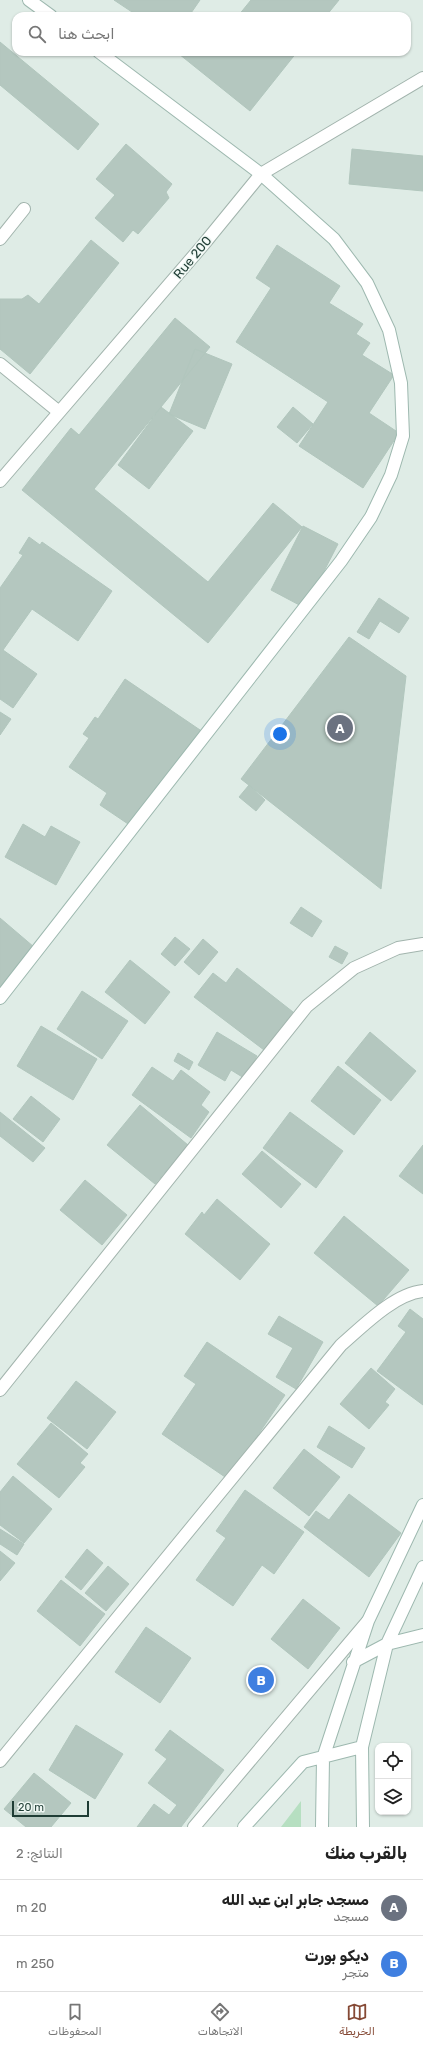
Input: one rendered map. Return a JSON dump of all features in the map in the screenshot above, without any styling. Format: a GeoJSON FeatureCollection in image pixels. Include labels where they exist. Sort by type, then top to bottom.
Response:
{"type":"FeatureCollection","features":[{"type":"Feature","properties":{"kind":"street"},"geometry":{"type":"LineString","coordinates":[[29,0],[46,12]]}},
{"type":"Feature","properties":{"kind":"street"},"geometry":{"type":"LineString","coordinates":[[0,998],[341,561],[371,517],[391,475],[403,436],[401,383],[389,330],[367,283],[334,239],[261,174],[104,56]]}},
{"type":"Feature","properties":{"kind":"street","name":"Rue 200"},"geometry":{"type":"LineString","coordinates":[[0,481],[261,174],[423,78]]}},
{"type":"Feature","properties":{"kind":"street"},"geometry":{"type":"LineString","coordinates":[[0,239],[24,209]]}},
{"type":"Feature","properties":{"kind":"street"},"geometry":{"type":"LineString","coordinates":[[0,364],[59,412]]}},
{"type":"Feature","properties":{"kind":"street"},"geometry":{"type":"LineString","coordinates":[[0,1390],[307,1006],[354,968],[398,948],[423,944]]}},
{"type":"Feature","properties":{"kind":"street"},"geometry":{"type":"LineString","coordinates":[[0,1761],[342,1345],[376,1314],[413,1292],[423,1291]]}},
{"type":"Feature","properties":{"kind":"street"},"geometry":{"type":"LineString","coordinates":[[322,1827],[323,1758],[353,1662],[368,1621],[423,1505]]}},
{"type":"Feature","properties":{"kind":"street"},"geometry":{"type":"LineString","coordinates":[[363,1827],[362,1747],[387,1644],[423,1567]]}},
{"type":"Feature","properties":{"kind":"street"},"geometry":{"type":"LineString","coordinates":[[194,1827],[368,1621]]}},
{"type":"Feature","properties":{"kind":"street"},"geometry":{"type":"LineString","coordinates":[[353,1662],[387,1644],[423,1635]]}},
{"type":"Feature","properties":{"kind":"street"},"geometry":{"type":"LineString","coordinates":[[244,1827],[270,1796],[303,1762],[362,1747]]}},
{"type":"Feature","properties":{"kind":"green space"},"geometry":{"type":"Polygon","coordinates":[[[301,1801],[301,1827],[281,1827],[301,1801]]]}},
{"type":"Feature","properties":{"kind":"building"},"geometry":{"type":"Polygon","coordinates":[[[114,0],[200,0],[192,12],[132,12],[114,0]]]}},
{"type":"Feature","properties":{"kind":"building"},"geometry":{"type":"Polygon","coordinates":[[[251,0],[339,0],[329,12],[241,12],[251,0]]]}},
{"type":"Feature","properties":{"kind":"building"},"geometry":{"type":"Polygon","coordinates":[[[0,42],[12,52],[12,56],[17,56],[99,124],[78,150],[0,85],[0,42]]]}},
{"type":"Feature","properties":{"kind":"building"},"geometry":{"type":"Polygon","coordinates":[[[181,56],[294,56],[250,111],[181,56]]]}},
{"type":"Feature","properties":{"kind":"building"},"geometry":{"type":"Polygon","coordinates":[[[126,144],[172,184],[166,192],[169,198],[138,234],[133,230],[123,242],[95,218],[115,195],[96,179],[126,144]]]}},
{"type":"Feature","properties":{"kind":"building"},"geometry":{"type":"Polygon","coordinates":[[[352,149],[423,156],[423,191],[349,184],[352,149]]]}},
{"type":"Feature","properties":{"kind":"building"},"geometry":{"type":"Polygon","coordinates":[[[91,240],[119,263],[30,374],[0,349],[0,299],[22,299],[28,295],[39,304],[91,240]]]}},
{"type":"Feature","properties":{"kind":"building"},"geometry":{"type":"Polygon","coordinates":[[[277,245],[340,286],[329,303],[363,324],[356,334],[370,343],[362,355],[394,375],[369,413],[399,433],[363,488],[299,446],[328,402],[236,342],[271,288],[256,278],[277,245]]]}},
{"type":"Feature","properties":{"kind":"building"},"geometry":{"type":"Polygon","coordinates":[[[175,318],[210,347],[94,489],[208,582],[273,503],[302,527],[208,643],[22,490],[71,428],[79,435],[175,318]]]}},
{"type":"Feature","properties":{"kind":"building"},"geometry":{"type":"Polygon","coordinates":[[[195,349],[232,364],[205,429],[169,414],[195,349]]]}},
{"type":"Feature","properties":{"kind":"building"},"geometry":{"type":"Polygon","coordinates":[[[161,407],[193,431],[149,489],[118,465],[161,407]]]}},
{"type":"Feature","properties":{"kind":"building"},"geometry":{"type":"Polygon","coordinates":[[[293,407],[313,424],[297,443],[277,427],[293,407]]]}},
{"type":"Feature","properties":{"kind":"building"},"geometry":{"type":"Polygon","coordinates":[[[303,526],[338,544],[305,608],[271,590],[303,526]]]}},
{"type":"Feature","properties":{"kind":"building"},"geometry":{"type":"Polygon","coordinates":[[[29,537],[40,545],[42,542],[112,591],[78,641],[32,609],[3,650],[37,674],[13,708],[0,699],[0,588],[23,555],[19,553],[29,537]]]}},
{"type":"Feature","properties":{"kind":"building"},"geometry":{"type":"Polygon","coordinates":[[[379,598],[409,618],[399,633],[380,621],[369,639],[357,632],[379,598]]]}},
{"type":"Feature","properties":{"kind":"building"},"geometry":{"type":"Polygon","coordinates":[[[349,637],[406,676],[381,889],[241,779],[349,637]]]}},
{"type":"Feature","properties":{"kind":"building"},"geometry":{"type":"Polygon","coordinates":[[[125,679],[203,732],[137,830],[100,805],[107,793],[69,767],[89,738],[83,734],[95,717],[98,719],[125,679]]]}},
{"type":"Feature","properties":{"kind":"building"},"geometry":{"type":"Polygon","coordinates":[[[0,712],[11,719],[0,735],[0,712]]]}},
{"type":"Feature","properties":{"kind":"building"},"geometry":{"type":"Polygon","coordinates":[[[249,785],[265,800],[256,811],[239,797],[249,785]]]}},
{"type":"Feature","properties":{"kind":"building"},"geometry":{"type":"Polygon","coordinates":[[[23,824],[45,837],[51,826],[80,842],[56,885],[5,857],[23,824]]]}},
{"type":"Feature","properties":{"kind":"building"},"geometry":{"type":"Polygon","coordinates":[[[301,907],[322,921],[312,937],[290,923],[301,907]]]}},
{"type":"Feature","properties":{"kind":"building"},"geometry":{"type":"Polygon","coordinates":[[[0,918],[34,947],[0,987],[0,918]]]}},
{"type":"Feature","properties":{"kind":"building"},"geometry":{"type":"Polygon","coordinates":[[[175,937],[190,949],[175,966],[161,954],[175,937]]]}},
{"type":"Feature","properties":{"kind":"building"},"geometry":{"type":"Polygon","coordinates":[[[203,939],[218,952],[199,975],[184,962],[203,939]]]}},
{"type":"Feature","properties":{"kind":"building"},"geometry":{"type":"Polygon","coordinates":[[[335,946],[348,953],[342,964],[329,957],[335,946]]]}},
{"type":"Feature","properties":{"kind":"building"},"geometry":{"type":"Polygon","coordinates":[[[130,960],[170,992],[145,1024],[105,992],[130,960]]]}},
{"type":"Feature","properties":{"kind":"building"},"geometry":{"type":"Polygon","coordinates":[[[237,968],[293,1012],[264,1050],[194,997],[213,973],[226,983],[237,968]]]}},
{"type":"Feature","properties":{"kind":"building"},"geometry":{"type":"Polygon","coordinates":[[[82,991],[128,1021],[102,1059],[57,1029],[82,991]]]}},
{"type":"Feature","properties":{"kind":"building"},"geometry":{"type":"Polygon","coordinates":[[[41,1026],[97,1059],[73,1100],[17,1066],[41,1026]]]}},
{"type":"Feature","properties":{"kind":"building"},"geometry":{"type":"Polygon","coordinates":[[[217,1032],[257,1056],[244,1078],[231,1070],[225,1081],[198,1065],[217,1032]]]}},
{"type":"Feature","properties":{"kind":"building"},"geometry":{"type":"Polygon","coordinates":[[[370,1032],[416,1071],[391,1101],[345,1063],[370,1032]]]}},
{"type":"Feature","properties":{"kind":"building"},"geometry":{"type":"Polygon","coordinates":[[[178,1053],[193,1062],[189,1070],[174,1061],[178,1053]]]}},
{"type":"Feature","properties":{"kind":"building"},"geometry":{"type":"Polygon","coordinates":[[[338,1066],[381,1100],[354,1135],[311,1101],[338,1066]]]}},
{"type":"Feature","properties":{"kind":"building"},"geometry":{"type":"Polygon","coordinates":[[[152,1067],[173,1081],[181,1070],[210,1092],[201,1105],[209,1112],[191,1138],[132,1095],[152,1067]]]}},
{"type":"Feature","properties":{"kind":"building"},"geometry":{"type":"Polygon","coordinates":[[[31,1096],[60,1119],[43,1142],[13,1119],[31,1096]]]}},
{"type":"Feature","properties":{"kind":"building"},"geometry":{"type":"Polygon","coordinates":[[[140,1105],[188,1145],[155,1184],[107,1145],[140,1105]]]}},
{"type":"Feature","properties":{"kind":"building"},"geometry":{"type":"Polygon","coordinates":[[[0,1112],[45,1148],[33,1162],[0,1136],[0,1112]]]}},
{"type":"Feature","properties":{"kind":"building"},"geometry":{"type":"Polygon","coordinates":[[[290,1112],[343,1151],[316,1188],[263,1148],[290,1112]]]}},
{"type":"Feature","properties":{"kind":"building"},"geometry":{"type":"Polygon","coordinates":[[[423,1145],[423,1194],[399,1176],[423,1145]]]}},
{"type":"Feature","properties":{"kind":"building"},"geometry":{"type":"Polygon","coordinates":[[[262,1151],[301,1184],[281,1208],[242,1174],[262,1151]]]}},
{"type":"Feature","properties":{"kind":"building"},"geometry":{"type":"Polygon","coordinates":[[[85,1180],[127,1215],[102,1245],[60,1210],[85,1180]]]}},
{"type":"Feature","properties":{"kind":"building"},"geometry":{"type":"Polygon","coordinates":[[[217,1199],[270,1244],[240,1280],[185,1234],[202,1212],[204,1215],[217,1199]]]}},
{"type":"Feature","properties":{"kind":"building"},"geometry":{"type":"Polygon","coordinates":[[[344,1216],[409,1270],[378,1306],[314,1253],[344,1216]]]}},
{"type":"Feature","properties":{"kind":"building"},"geometry":{"type":"Polygon","coordinates":[[[410,1309],[423,1319],[423,1405],[377,1371],[406,1332],[398,1326],[410,1309]]]}},
{"type":"Feature","properties":{"kind":"building"},"geometry":{"type":"Polygon","coordinates":[[[279,1316],[323,1342],[296,1389],[276,1377],[293,1348],[268,1334],[279,1316]]]}},
{"type":"Feature","properties":{"kind":"building"},"geometry":{"type":"Polygon","coordinates":[[[207,1342],[285,1395],[228,1479],[162,1434],[196,1384],[184,1376],[207,1342]]]}},
{"type":"Feature","properties":{"kind":"building"},"geometry":{"type":"Polygon","coordinates":[[[371,1368],[395,1389],[385,1402],[389,1405],[369,1429],[340,1404],[371,1368]]]}},
{"type":"Feature","properties":{"kind":"building"},"geometry":{"type":"Polygon","coordinates":[[[76,1381],[116,1412],[87,1449],[47,1418],[76,1381]]]}},
{"type":"Feature","properties":{"kind":"building"},"geometry":{"type":"Polygon","coordinates":[[[51,1423],[88,1454],[80,1463],[85,1467],[59,1498],[17,1464],[51,1423]]]}},
{"type":"Feature","properties":{"kind":"building"},"geometry":{"type":"Polygon","coordinates":[[[329,1426],[365,1448],[352,1468],[317,1447],[329,1426]]]}},
{"type":"Feature","properties":{"kind":"building"},"geometry":{"type":"Polygon","coordinates":[[[304,1449],[340,1477],[309,1516],[273,1488],[304,1449]]]}},
{"type":"Feature","properties":{"kind":"building"},"geometry":{"type":"Polygon","coordinates":[[[13,1476],[52,1509],[24,1543],[0,1525],[0,1492],[13,1476]]]}},
{"type":"Feature","properties":{"kind":"building"},"geometry":{"type":"Polygon","coordinates":[[[245,1490],[304,1532],[274,1574],[262,1565],[233,1606],[196,1580],[226,1538],[216,1531],[245,1490]]]}},
{"type":"Feature","properties":{"kind":"building"},"geometry":{"type":"Polygon","coordinates":[[[349,1494],[401,1533],[369,1577],[304,1527],[316,1511],[329,1520],[349,1494]]]}},
{"type":"Feature","properties":{"kind":"building"},"geometry":{"type":"Polygon","coordinates":[[[0,1529],[24,1544],[17,1555],[0,1544],[0,1529]]]}},
{"type":"Feature","properties":{"kind":"building"},"geometry":{"type":"Polygon","coordinates":[[[87,1549],[103,1563],[81,1590],[65,1577],[87,1549]]]}},
{"type":"Feature","properties":{"kind":"building"},"geometry":{"type":"Polygon","coordinates":[[[0,1551],[15,1563],[0,1581],[0,1551]]]}},
{"type":"Feature","properties":{"kind":"building"},"geometry":{"type":"Polygon","coordinates":[[[108,1566],[129,1584],[106,1611],[85,1593],[108,1566]]]}},
{"type":"Feature","properties":{"kind":"building"},"geometry":{"type":"Polygon","coordinates":[[[61,1580],[105,1614],[80,1646],[37,1611],[61,1580]]]}},
{"type":"Feature","properties":{"kind":"building"},"geometry":{"type":"Polygon","coordinates":[[[303,1599],[340,1628],[308,1669],[271,1639],[303,1599]]]}},
{"type":"Feature","properties":{"kind":"building"},"geometry":{"type":"Polygon","coordinates":[[[146,1627],[191,1658],[160,1703],[115,1672],[146,1627]]]}},
{"type":"Feature","properties":{"kind":"building"},"geometry":{"type":"Polygon","coordinates":[[[76,1725],[123,1754],[95,1799],[49,1770],[76,1725]]]}},
{"type":"Feature","properties":{"kind":"building"},"geometry":{"type":"Polygon","coordinates":[[[170,1730],[224,1770],[181,1827],[137,1827],[154,1804],[169,1815],[177,1805],[148,1783],[167,1759],[155,1750],[170,1730]]]}},
{"type":"Feature","properties":{"kind":"building"},"geometry":{"type":"Polygon","coordinates":[[[34,1773],[71,1803],[51,1827],[26,1827],[4,1809],[34,1773]]]}},
{"type":"Feature","properties":{"kind":"place","name":"مسجد جابر ابن عبد الله"},"geometry":{"type":"Point","coordinates":[340,728]}},
{"type":"Feature","properties":{"kind":"place","name":"ديكو بورت"},"geometry":{"type":"Point","coordinates":[261,1680]}}]}
